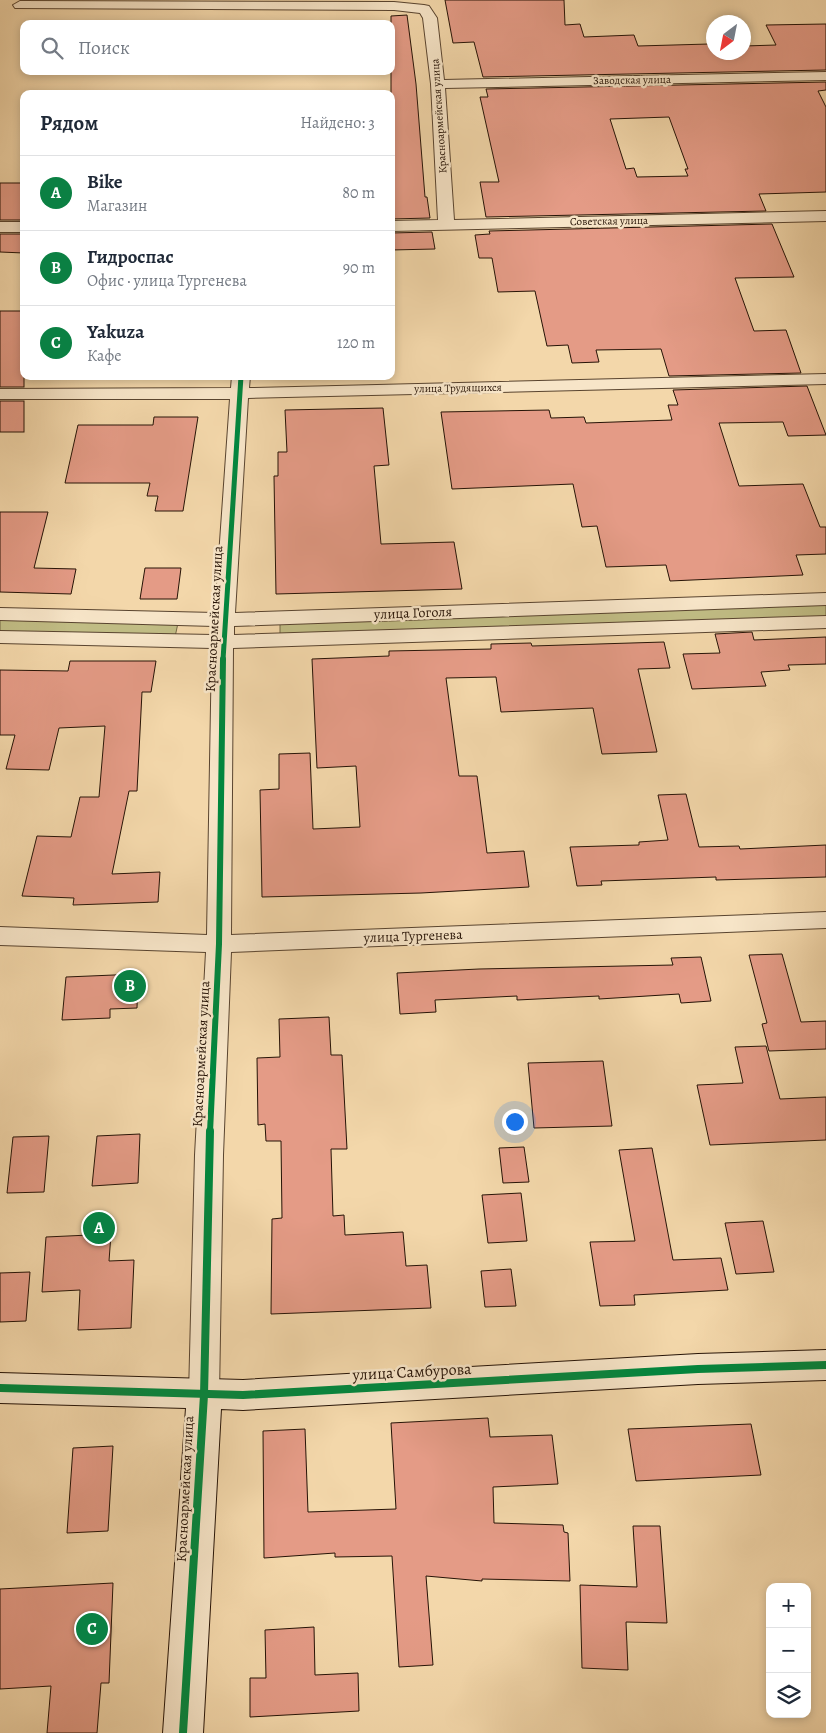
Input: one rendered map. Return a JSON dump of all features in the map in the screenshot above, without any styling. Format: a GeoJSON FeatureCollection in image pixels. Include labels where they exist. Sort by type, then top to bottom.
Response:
{"type":"FeatureCollection","features":[{"type":"Feature","properties":{"kind":"street","name":"Красноармейская улица"},"geometry":{"type":"LineString","coordinates":[[20,5],[394,6],[424,10],[430,18],[438,84],[446,224]]}},
{"type":"Feature","properties":{"kind":"street","name":"Заводская улица"},"geometry":{"type":"LineString","coordinates":[[438,84],[826,76]]}},
{"type":"Feature","properties":{"kind":"street","name":"Советская улица"},"geometry":{"type":"LineString","coordinates":[[395,226],[826,216]]}},
{"type":"Feature","properties":{"kind":"street"},"geometry":{"type":"LineString","coordinates":[[0,227],[20,227]]}},
{"type":"Feature","properties":{"kind":"street","name":"улица Трудящихся"},"geometry":{"type":"LineString","coordinates":[[0,394],[240,385],[826,379]]}},
{"type":"Feature","properties":{"kind":"street","name":"Красноармейская улица"},"geometry":{"type":"LineString","coordinates":[[183,1733],[204,1395],[210,1155],[219,944],[225,631],[240,385]]}},
{"type":"Feature","properties":{"kind":"street","name":"улица Гоголя"},"geometry":{"type":"LineString","coordinates":[[0,614],[225,631],[826,599]]}},
{"type":"Feature","properties":{"kind":"street","name":"улица Гоголя"},"geometry":{"type":"LineString","coordinates":[[0,637],[225,631],[826,622]]}},
{"type":"Feature","properties":{"kind":"street","name":"улица Тургенева"},"geometry":{"type":"LineString","coordinates":[[0,936],[219,944],[826,920]]}},
{"type":"Feature","properties":{"kind":"street","name":"улица Самбурова"},"geometry":{"type":"LineString","coordinates":[[0,1388],[243,1395],[678,1370],[826,1365]]}},
{"type":"Feature","properties":{"kind":"shaded area"},"geometry":{"type":"Polygon","coordinates":[[[826,603],[826,617],[280,634],[280,621],[826,603]]]}},
{"type":"Feature","properties":{"kind":"shaded area"},"geometry":{"type":"Polygon","coordinates":[[[0,618],[178,623],[175,637],[0,632],[0,618]]]}},
{"type":"Feature","properties":{"kind":"building"},"geometry":{"type":"Polygon","coordinates":[[[445,0],[564,0],[565,25],[580,24],[584,37],[634,35],[638,46],[706,44],[706,60],[751,60],[751,46],[776,45],[766,25],[826,24],[826,70],[483,77],[474,42],[453,43],[445,0]]]}},
{"type":"Feature","properties":{"kind":"building"},"geometry":{"type":"Polygon","coordinates":[[[407,15],[416,84],[425,197],[427,197],[430,218],[395,219],[395,90],[391,90],[391,75],[395,75],[395,20],[391,20],[391,16],[407,15]]]}},
{"type":"Feature","properties":{"kind":"building"},"geometry":{"type":"Polygon","coordinates":[[[826,82],[826,90],[818,91],[826,107],[826,192],[759,194],[766,211],[486,217],[480,182],[499,182],[480,97],[488,97],[486,89],[826,82]],[[669,117],[610,119],[626,169],[634,168],[637,177],[688,176],[685,169],[688,169],[669,117]]]}},
{"type":"Feature","properties":{"kind":"building"},"geometry":{"type":"Polygon","coordinates":[[[0,183],[20,183],[20,220],[0,220],[0,183]]]}},
{"type":"Feature","properties":{"kind":"building"},"geometry":{"type":"Polygon","coordinates":[[[772,224],[794,277],[735,278],[754,331],[786,330],[801,373],[669,376],[661,349],[596,350],[599,362],[572,363],[568,345],[547,346],[535,291],[498,292],[492,258],[479,258],[475,235],[490,234],[489,231],[772,224]]]}},
{"type":"Feature","properties":{"kind":"building"},"geometry":{"type":"Polygon","coordinates":[[[432,232],[435,249],[395,250],[395,233],[432,232]]]}},
{"type":"Feature","properties":{"kind":"building"},"geometry":{"type":"Polygon","coordinates":[[[0,234],[20,234],[20,253],[0,252],[0,234]]]}},
{"type":"Feature","properties":{"kind":"building"},"geometry":{"type":"Polygon","coordinates":[[[0,311],[20,311],[20,380],[24,380],[24,387],[0,387],[0,311]]]}},
{"type":"Feature","properties":{"kind":"building"},"geometry":{"type":"Polygon","coordinates":[[[807,386],[826,435],[788,436],[783,422],[719,423],[739,486],[803,484],[820,527],[826,527],[826,554],[796,555],[803,575],[670,581],[666,565],[606,567],[597,526],[582,527],[573,484],[452,489],[441,412],[549,410],[551,418],[584,417],[586,423],[672,420],[668,405],[678,405],[673,390],[807,386]]]}},
{"type":"Feature","properties":{"kind":"building"},"geometry":{"type":"Polygon","coordinates":[[[0,401],[24,401],[24,432],[0,432],[0,401]]]}},
{"type":"Feature","properties":{"kind":"building"},"geometry":{"type":"Polygon","coordinates":[[[383,408],[389,465],[374,466],[381,544],[454,542],[462,589],[276,594],[274,476],[278,476],[278,452],[287,452],[285,410],[383,408]]]}},
{"type":"Feature","properties":{"kind":"building"},"geometry":{"type":"Polygon","coordinates":[[[154,417],[198,417],[183,511],[155,511],[158,496],[147,496],[150,483],[65,483],[78,425],[153,425],[154,417]]]}},
{"type":"Feature","properties":{"kind":"building"},"geometry":{"type":"Polygon","coordinates":[[[0,512],[48,512],[34,568],[76,569],[71,594],[0,592],[0,512]]]}},
{"type":"Feature","properties":{"kind":"building"},"geometry":{"type":"Polygon","coordinates":[[[145,568],[181,568],[177,599],[140,599],[145,568]]]}},
{"type":"Feature","properties":{"kind":"building"},"geometry":{"type":"Polygon","coordinates":[[[752,632],[754,640],[826,637],[826,664],[788,665],[790,670],[761,672],[766,686],[692,689],[683,654],[720,653],[715,634],[752,632]]]}},
{"type":"Feature","properties":{"kind":"building"},"geometry":{"type":"Polygon","coordinates":[[[664,642],[670,668],[638,669],[657,752],[602,754],[593,708],[501,712],[496,677],[446,678],[459,776],[477,776],[487,853],[524,851],[529,887],[421,893],[262,897],[260,790],[279,789],[279,754],[310,753],[313,829],[360,827],[356,766],[317,768],[312,659],[389,656],[389,651],[491,649],[491,644],[531,643],[532,646],[664,642]]]}},
{"type":"Feature","properties":{"kind":"building"},"geometry":{"type":"Polygon","coordinates":[[[70,661],[156,661],[151,692],[142,692],[137,791],[129,791],[112,874],[160,872],[158,902],[73,905],[74,898],[22,896],[37,836],[71,837],[80,797],[99,797],[105,726],[59,728],[49,770],[6,769],[15,735],[0,735],[0,670],[68,671],[70,661]]]}},
{"type":"Feature","properties":{"kind":"building"},"geometry":{"type":"Polygon","coordinates":[[[686,794],[699,847],[739,846],[740,849],[826,845],[826,877],[716,880],[716,877],[601,881],[602,885],[577,886],[570,847],[639,845],[639,842],[668,840],[658,795],[686,794]]]}},
{"type":"Feature","properties":{"kind":"building"},"geometry":{"type":"Polygon","coordinates":[[[782,954],[801,1022],[826,1021],[826,1049],[769,1051],[762,1024],[767,1023],[749,955],[782,954]]]}},
{"type":"Feature","properties":{"kind":"building"},"geometry":{"type":"Polygon","coordinates":[[[701,957],[711,1001],[681,1003],[679,994],[599,999],[599,996],[517,1000],[517,996],[435,1000],[436,1012],[400,1014],[397,973],[479,969],[673,965],[671,958],[701,957]]]}},
{"type":"Feature","properties":{"kind":"building"},"geometry":{"type":"Polygon","coordinates":[[[138,974],[137,1008],[110,1009],[110,1018],[62,1020],[66,977],[138,974]]]}},
{"type":"Feature","properties":{"kind":"building"},"geometry":{"type":"Polygon","coordinates":[[[329,1017],[331,1055],[342,1055],[347,1149],[331,1149],[333,1216],[344,1215],[345,1235],[403,1232],[406,1266],[427,1265],[431,1308],[271,1314],[272,1219],[282,1218],[281,1141],[266,1141],[265,1124],[258,1125],[257,1058],[280,1057],[279,1019],[329,1017]]]}},
{"type":"Feature","properties":{"kind":"building"},"geometry":{"type":"Polygon","coordinates":[[[766,1046],[780,1099],[826,1097],[826,1140],[710,1145],[697,1085],[743,1083],[735,1047],[766,1046]]]}},
{"type":"Feature","properties":{"kind":"building"},"geometry":{"type":"Polygon","coordinates":[[[603,1061],[612,1126],[534,1128],[528,1063],[603,1061]]]}},
{"type":"Feature","properties":{"kind":"building"},"geometry":{"type":"Polygon","coordinates":[[[140,1134],[138,1183],[92,1186],[97,1136],[140,1134]]]}},
{"type":"Feature","properties":{"kind":"building"},"geometry":{"type":"Polygon","coordinates":[[[49,1136],[44,1192],[7,1193],[13,1137],[49,1136]]]}},
{"type":"Feature","properties":{"kind":"building"},"geometry":{"type":"Polygon","coordinates":[[[524,1147],[529,1182],[503,1183],[499,1148],[524,1147]]]}},
{"type":"Feature","properties":{"kind":"building"},"geometry":{"type":"Polygon","coordinates":[[[652,1148],[673,1260],[721,1258],[728,1290],[634,1295],[635,1305],[600,1306],[590,1242],[635,1241],[619,1150],[652,1148]]]}},
{"type":"Feature","properties":{"kind":"building"},"geometry":{"type":"Polygon","coordinates":[[[521,1193],[527,1241],[488,1243],[482,1195],[521,1193]]]}},
{"type":"Feature","properties":{"kind":"building"},"geometry":{"type":"Polygon","coordinates":[[[763,1221],[774,1272],[736,1274],[725,1223],[763,1221]]]}},
{"type":"Feature","properties":{"kind":"building"},"geometry":{"type":"Polygon","coordinates":[[[111,1234],[109,1261],[134,1260],[131,1328],[78,1330],[80,1290],[42,1292],[46,1237],[111,1234]]]}},
{"type":"Feature","properties":{"kind":"building"},"geometry":{"type":"Polygon","coordinates":[[[511,1269],[516,1306],[485,1307],[481,1271],[511,1269]]]}},
{"type":"Feature","properties":{"kind":"building"},"geometry":{"type":"Polygon","coordinates":[[[30,1272],[26,1321],[0,1322],[0,1273],[30,1272]]]}},
{"type":"Feature","properties":{"kind":"building"},"geometry":{"type":"Polygon","coordinates":[[[488,1418],[490,1437],[552,1435],[558,1484],[493,1487],[494,1523],[563,1525],[564,1532],[568,1533],[570,1581],[482,1579],[482,1581],[426,1576],[433,1665],[399,1667],[392,1556],[335,1557],[335,1553],[264,1558],[263,1431],[305,1429],[308,1512],[396,1509],[391,1423],[488,1418]]]}},
{"type":"Feature","properties":{"kind":"building"},"geometry":{"type":"Polygon","coordinates":[[[751,1424],[761,1475],[636,1481],[628,1429],[751,1424]]]}},
{"type":"Feature","properties":{"kind":"building"},"geometry":{"type":"Polygon","coordinates":[[[113,1446],[108,1531],[67,1533],[73,1448],[113,1446]]]}},
{"type":"Feature","properties":{"kind":"building"},"geometry":{"type":"Polygon","coordinates":[[[633,1526],[660,1526],[667,1623],[626,1622],[628,1670],[582,1668],[580,1585],[637,1587],[633,1526]]]}},
{"type":"Feature","properties":{"kind":"building"},"geometry":{"type":"Polygon","coordinates":[[[113,1583],[109,1683],[101,1683],[97,1733],[47,1733],[51,1686],[0,1689],[0,1589],[113,1583]]]}},
{"type":"Feature","properties":{"kind":"building"},"geometry":{"type":"Polygon","coordinates":[[[314,1627],[315,1675],[358,1673],[359,1711],[250,1717],[250,1678],[266,1678],[265,1630],[314,1627]]]}},
{"type":"Feature","properties":{"kind":"cycle path"},"geometry":{"type":"LineString","coordinates":[[183,1733],[204,1395],[209,1155],[219,944],[223,642],[241,380]]}},
{"type":"Feature","properties":{"kind":"cycle path"},"geometry":{"type":"LineString","coordinates":[[0,1388],[243,1395],[698,1369],[826,1365]]}},
{"type":"Feature","properties":{"kind":"place","name":"Гидроспас"},"geometry":{"type":"Point","coordinates":[130,986]}},
{"type":"Feature","properties":{"kind":"place","name":"Bike"},"geometry":{"type":"Point","coordinates":[99,1228]}},
{"type":"Feature","properties":{"kind":"place","name":"Yakuza"},"geometry":{"type":"Point","coordinates":[92,1629]}}]}
